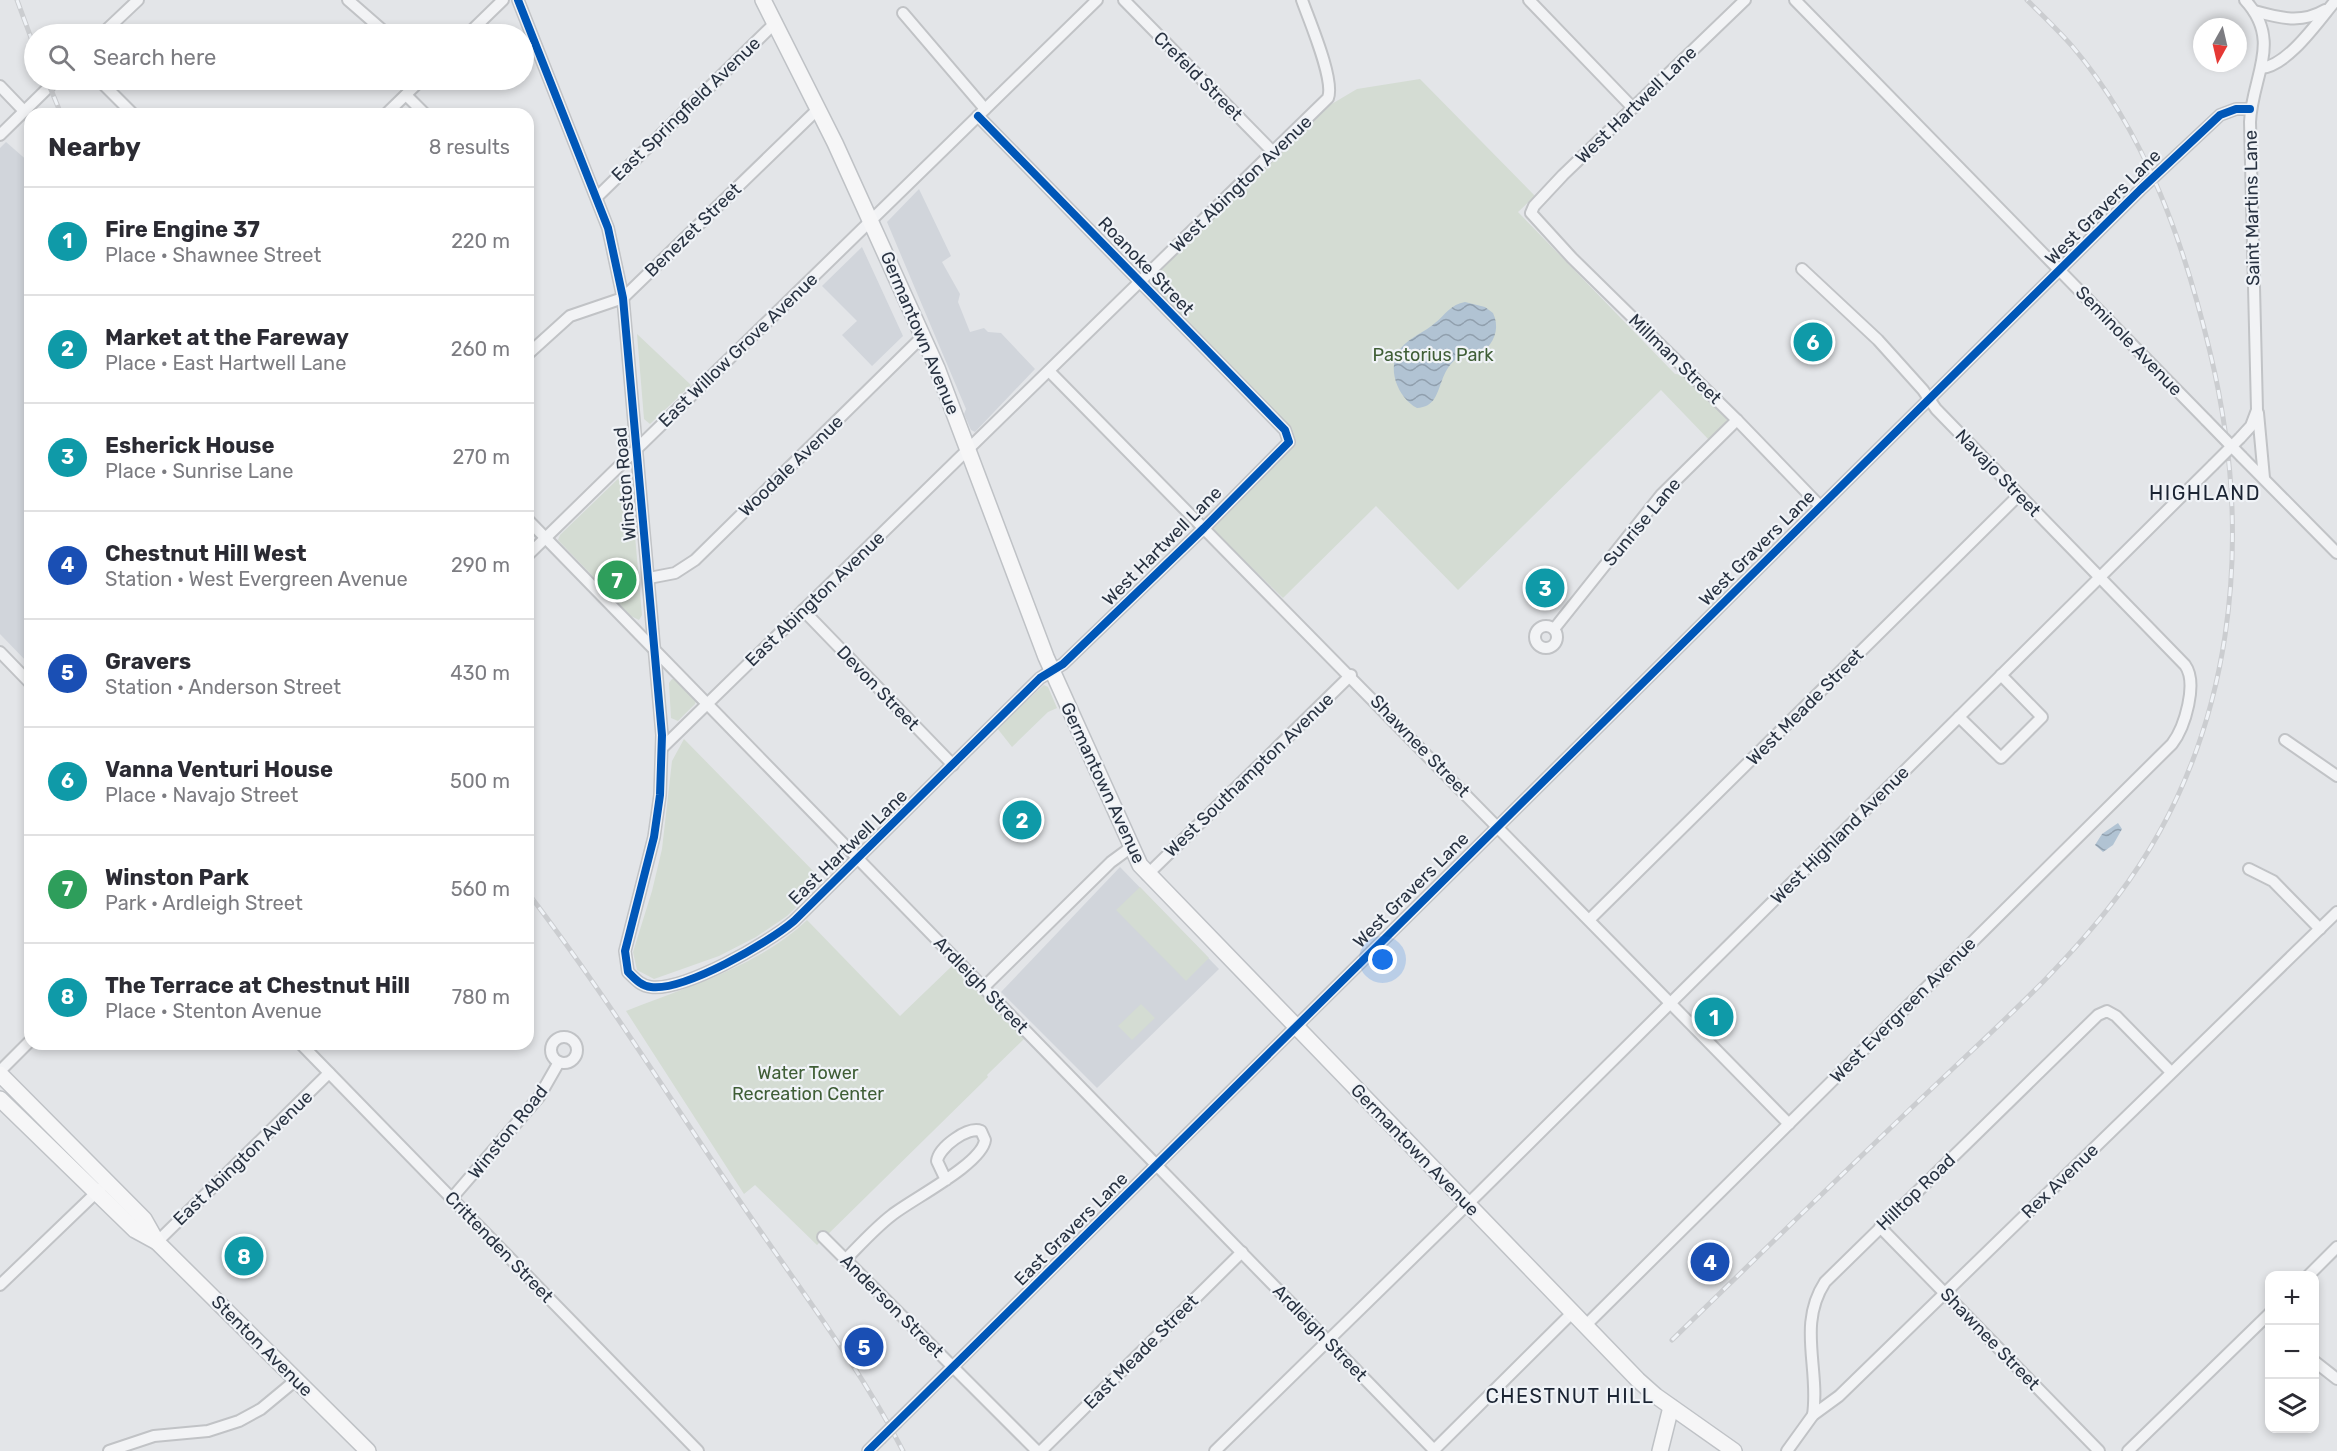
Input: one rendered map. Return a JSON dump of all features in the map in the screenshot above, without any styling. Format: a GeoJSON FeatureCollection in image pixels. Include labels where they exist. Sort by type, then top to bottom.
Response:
{"type":"FeatureCollection","features":[{"type":"Feature","properties":{"kind":"main road","name":"Germantown Avenue"},"geometry":{"type":"LineString","coordinates":[[765,1],[871,221],[923,336],[1052,671],[1130,848],[1147,875],[1638,1380],[1671,1407],[1734,1451]]}},
{"type":"Feature","properties":{"kind":"main road","name":"Stenton Avenue"},"geometry":{"type":"LineString","coordinates":[[0,1073],[144,1219],[157,1242],[368,1451]]}},
{"type":"Feature","properties":{"kind":"main road","name":"Stenton Avenue"},"geometry":{"type":"LineString","coordinates":[[0,1099],[95,1194],[135,1230],[157,1242]]}},
{"type":"Feature","properties":{"kind":"main road"},"geometry":{"type":"LineString","coordinates":[[1660,1451],[1671,1407]]}},
{"type":"Feature","properties":{"kind":"street"},"geometry":{"type":"LineString","coordinates":[[113,24],[138,0]]}},
{"type":"Feature","properties":{"kind":"street"},"geometry":{"type":"LineString","coordinates":[[348,0],[376,24]]}},
{"type":"Feature","properties":{"kind":"street"},"geometry":{"type":"LineString","coordinates":[[478,24],[503,0]]}},
{"type":"Feature","properties":{"kind":"street","name":"Winston Road"},"geometry":{"type":"LineString","coordinates":[[518,0],[528,24]]}},
{"type":"Feature","properties":{"kind":"street","name":"East Willow Grove Avenue"},"geometry":{"type":"LineString","coordinates":[[534,549],[1097,0]]}},
{"type":"Feature","properties":{"kind":"street","name":"Crefeld Street"},"geometry":{"type":"LineString","coordinates":[[1124,0],[1273,152]]}},
{"type":"Feature","properties":{"kind":"street","name":"West Abington Avenue"},"geometry":{"type":"LineString","coordinates":[[968,449],[1324,103],[1330,93],[1302,0]]}},
{"type":"Feature","properties":{"kind":"street"},"geometry":{"type":"LineString","coordinates":[[1529,0],[1633,108]]}},
{"type":"Feature","properties":{"kind":"street","name":"West Hartwell Lane"},"geometry":{"type":"LineString","coordinates":[[1531,213],[1542,196],[1745,0]]}},
{"type":"Feature","properties":{"kind":"street","name":"Seminole Avenue"},"geometry":{"type":"LineString","coordinates":[[1795,0],[2206,420],[2236,442],[2242,457],[2337,554]]}},
{"type":"Feature","properties":{"kind":"street","name":"Saint Martins Lane"},"geometry":{"type":"LineString","coordinates":[[2245,0],[2262,26],[2265,43],[2250,109],[2257,410],[2264,478]]}},
{"type":"Feature","properties":{"kind":"street"},"geometry":{"type":"LineString","coordinates":[[2254,11],[2297,19],[2311,17],[2333,3]]}},
{"type":"Feature","properties":{"kind":"street"},"geometry":{"type":"LineString","coordinates":[[2261,68],[2272,66],[2284,58],[2333,3]]}},
{"type":"Feature","properties":{"kind":"street","name":"Roanoke Street"},"geometry":{"type":"LineString","coordinates":[[903,13],[982,113],[1140,282],[1285,430],[1290,440]]}},
{"type":"Feature","properties":{"kind":"street","name":"East Springfield Avenue"},"geometry":{"type":"LineString","coordinates":[[597,197],[776,22]]}},
{"type":"Feature","properties":{"kind":"street","name":"Winston Road"},"geometry":{"type":"LineString","coordinates":[[534,40],[613,242],[623,298],[656,650],[662,748],[654,837],[642,894],[624,951],[626,966],[633,978]]}},
{"type":"Feature","properties":{"kind":"street"},"geometry":{"type":"LineString","coordinates":[[0,86],[24,111],[0,135]]}},
{"type":"Feature","properties":{"kind":"street"},"geometry":{"type":"LineString","coordinates":[[27,108],[46,90]]}},
{"type":"Feature","properties":{"kind":"street"},"geometry":{"type":"LineString","coordinates":[[109,90],[127,108]]}},
{"type":"Feature","properties":{"kind":"street"},"geometry":{"type":"LineString","coordinates":[[392,108],[411,90]]}},
{"type":"Feature","properties":{"kind":"street"},"geometry":{"type":"LineString","coordinates":[[406,95],[419,108]]}},
{"type":"Feature","properties":{"kind":"street","name":"Benezet Street"},"geometry":{"type":"LineString","coordinates":[[534,349],[570,316],[623,298],[818,109]]}},
{"type":"Feature","properties":{"kind":"street","name":"West Gravers Lane"},"geometry":{"type":"LineString","coordinates":[[1296,1028],[1820,506],[2210,123],[2229,111],[2250,109]]}},
{"type":"Feature","properties":{"kind":"street","name":"Millman Street"},"geometry":{"type":"LineString","coordinates":[[1531,213],[1572,258],[1737,420],[1820,506]]}},
{"type":"Feature","properties":{"kind":"street","name":"Navajo Street"},"geometry":{"type":"LineString","coordinates":[[1802,269],[1878,340],[1929,399],[2019,495],[2185,665],[2192,678]]}},
{"type":"Feature","properties":{"kind":"street","name":"Woodale Avenue"},"geometry":{"type":"LineString","coordinates":[[649,578],[675,573],[695,560],[923,336]]}},
{"type":"Feature","properties":{"kind":"street","name":"Shawnee Street"},"geometry":{"type":"LineString","coordinates":[[1049,371],[1351,675],[1789,1124]]}},
{"type":"Feature","properties":{"kind":"street"},"geometry":{"type":"LineString","coordinates":[[2236,442],[2251,426],[2257,410]]}},
{"type":"Feature","properties":{"kind":"street","name":"Sunrise Lane"},"geometry":{"type":"LineString","coordinates":[[1554,629],[1661,495],[1737,420]]}},
{"type":"Feature","properties":{"kind":"street","name":"West Hartwell Lane"},"geometry":{"type":"LineString","coordinates":[[1052,671],[1063,664],[1204,528],[1286,447],[1290,440]]}},
{"type":"Feature","properties":{"kind":"street","name":"West Highland Avenue"},"geometry":{"type":"LineString","coordinates":[[1215,1451],[1468,1205],[2236,442]]}},
{"type":"Feature","properties":{"kind":"street","name":"East Abington Avenue"},"geometry":{"type":"LineString","coordinates":[[662,748],[968,449]]}},
{"type":"Feature","properties":{"kind":"street","name":"West Meade Street"},"geometry":{"type":"LineString","coordinates":[[1590,919],[2019,495]]}},
{"type":"Feature","properties":{"kind":"street","name":"Ardleigh Street"},"geometry":{"type":"LineString","coordinates":[[534,526],[1434,1450]]}},
{"type":"Feature","properties":{"kind":"street","name":"Devon Street"},"geometry":{"type":"LineString","coordinates":[[803,610],[953,765]]}},
{"type":"Feature","properties":{"kind":"street"},"geometry":{"type":"LineString","coordinates":[[0,652],[24,677]]}},
{"type":"Feature","properties":{"kind":"street","name":"East Hartwell Lane"},"geometry":{"type":"LineString","coordinates":[[633,978],[646,986],[668,986],[747,952],[794,921],[1040,678],[1052,671]]}},
{"type":"Feature","properties":{"kind":"street","name":"West Southampton Avenue"},"geometry":{"type":"LineString","coordinates":[[1147,875],[1351,675]]}},
{"type":"Feature","properties":{"kind":"street"},"geometry":{"type":"LineString","coordinates":[[1959,717],[2001,758],[2042,717],[2001,675]]}},
{"type":"Feature","properties":{"kind":"street","name":"West Evergreen Avenue"},"geometry":{"type":"LineString","coordinates":[[1585,1326],[2172,744],[2179,734],[2191,692],[2192,678]]}},
{"type":"Feature","properties":{"kind":"street"},"geometry":{"type":"LineString","coordinates":[[2285,740],[2337,776]]}},
{"type":"Feature","properties":{"kind":"street"},"geometry":{"type":"LineString","coordinates":[[984,987],[1111,862],[1130,848]]}},
{"type":"Feature","properties":{"kind":"street"},"geometry":{"type":"LineString","coordinates":[[2249,869],[2273,881],[2319,929]]}},
{"type":"Feature","properties":{"kind":"street","name":"Rex Avenue"},"geometry":{"type":"LineString","coordinates":[[1787,1451],[1813,1415],[1839,1395],[2337,912]]}},
{"type":"Feature","properties":{"kind":"street","name":"Hilltop Road"},"geometry":{"type":"LineString","coordinates":[[1813,1415],[1814,1388],[1809,1326],[1815,1299],[1834,1272],[2098,1015],[2107,1011],[2116,1016],[2172,1072]]}},
{"type":"Feature","properties":{"kind":"street","name":"East Gravers Lane"},"geometry":{"type":"LineString","coordinates":[[868,1451],[1296,1028]]}},
{"type":"Feature","properties":{"kind":"street"},"geometry":{"type":"LineString","coordinates":[[0,1073],[24,1047]]}},
{"type":"Feature","properties":{"kind":"street","name":"Crittenden Street"},"geometry":{"type":"LineString","coordinates":[[306,1050],[698,1451]]}},
{"type":"Feature","properties":{"kind":"street","name":"Winston Road"},"geometry":{"type":"LineString","coordinates":[[452,1198],[528,1111],[559,1062]]}},
{"type":"Feature","properties":{"kind":"street","name":"East Abington Avenue"},"geometry":{"type":"LineString","coordinates":[[157,1242],[328,1074]]}},
{"type":"Feature","properties":{"kind":"street"},"geometry":{"type":"LineString","coordinates":[[845,1260],[889,1217],[946,1180],[982,1150],[985,1140],[981,1131],[966,1132],[939,1153],[937,1161],[946,1180]]}},
{"type":"Feature","properties":{"kind":"street"},"geometry":{"type":"LineString","coordinates":[[0,1285],[107,1181]]}},
{"type":"Feature","properties":{"kind":"street","name":"Shawnee Street"},"geometry":{"type":"LineString","coordinates":[[1880,1227],[2099,1451]]}},
{"type":"Feature","properties":{"kind":"street","name":"Anderson Street"},"geometry":{"type":"LineString","coordinates":[[823,1237],[1039,1451]]}},
{"type":"Feature","properties":{"kind":"street"},"geometry":{"type":"LineString","coordinates":[[2312,1271],[2337,1247]]}},
{"type":"Feature","properties":{"kind":"street","name":"East Meade Street"},"geometry":{"type":"LineString","coordinates":[[1039,1451],[1242,1252]]}},
{"type":"Feature","properties":{"kind":"street"},"geometry":{"type":"LineString","coordinates":[[1434,1450],[1572,1313]]}},
{"type":"Feature","properties":{"kind":"street"},"geometry":{"type":"LineString","coordinates":[[2128,1451],[2265,1321]]}},
{"type":"Feature","properties":{"kind":"street"},"geometry":{"type":"LineString","coordinates":[[2319,1365],[2337,1379]]}},
{"type":"Feature","properties":{"kind":"street"},"geometry":{"type":"LineString","coordinates":[[109,1451],[154,1436],[208,1431],[239,1421],[261,1409],[296,1380]]}},
{"type":"Feature","properties":{"kind":"shaded area"},"geometry":{"type":"Polygon","coordinates":[[[6,142],[24,158],[24,659],[0,634],[0,148],[6,142]]]}},
{"type":"Feature","properties":{"kind":"shaded area"},"geometry":{"type":"Polygon","coordinates":[[[919,189],[951,256],[942,262],[960,294],[958,302],[970,332],[984,328],[988,332],[1001,333],[1035,369],[975,432],[971,430],[964,414],[966,409],[887,222],[919,189]]]}},
{"type":"Feature","properties":{"kind":"shaded area"},"geometry":{"type":"Polygon","coordinates":[[[862,247],[903,336],[872,366],[842,335],[857,321],[822,286],[862,247]]]}},
{"type":"Feature","properties":{"kind":"shaded area"},"geometry":{"type":"Polygon","coordinates":[[[1120,867],[1219,969],[1097,1088],[1001,992],[1120,867]]]}},
{"type":"Feature","properties":{"kind":"green space","name":"Pastorius Park"},"geometry":{"type":"Polygon","coordinates":[[[1420,79],[1535,196],[1518,212],[1675,374],[1685,375],[1726,416],[1727,423],[1710,441],[1661,390],[1458,590],[1376,506],[1283,598],[1215,532],[1213,527],[1241,495],[1290,448],[1294,442],[1293,433],[1151,284],[1151,279],[1330,105],[1357,89],[1420,79]]]}},
{"type":"Feature","properties":{"kind":"green space"},"geometry":{"type":"Polygon","coordinates":[[[637,334],[691,385],[650,424],[644,419],[637,334]]]}},
{"type":"Feature","properties":{"kind":"green space"},"geometry":{"type":"Polygon","coordinates":[[[622,475],[627,475],[630,479],[642,615],[639,620],[631,616],[558,540],[560,535],[622,475]]]}},
{"type":"Feature","properties":{"kind":"green space"},"geometry":{"type":"Polygon","coordinates":[[[672,679],[676,679],[696,701],[678,721],[671,718],[669,683],[672,679]]]}},
{"type":"Feature","properties":{"kind":"green space"},"geometry":{"type":"Polygon","coordinates":[[[1044,685],[1048,687],[1057,708],[1048,712],[1012,747],[997,728],[1044,685]]]}},
{"type":"Feature","properties":{"kind":"green space"},"geometry":{"type":"Polygon","coordinates":[[[684,739],[823,881],[787,916],[756,937],[719,956],[654,979],[637,970],[633,952],[662,849],[672,761],[684,739]]]}},
{"type":"Feature","properties":{"kind":"green space"},"geometry":{"type":"Polygon","coordinates":[[[1140,887],[1209,958],[1186,981],[1116,910],[1140,887]]]}},
{"type":"Feature","properties":{"kind":"green space","name":"Water Tower Recreation Center"},"geometry":{"type":"Polygon","coordinates":[[[807,920],[900,1016],[954,964],[1025,1038],[817,1245],[755,1185],[744,1194],[626,1011],[698,984],[745,963],[767,951],[807,920]]]}},
{"type":"Feature","properties":{"kind":"green space"},"geometry":{"type":"Polygon","coordinates":[[[1141,1004],[1155,1018],[1132,1040],[1118,1026],[1141,1004]]]}},
{"type":"Feature","properties":{"kind":"water"},"geometry":{"type":"Polygon","coordinates":[[[1465,302],[1485,307],[1493,313],[1496,332],[1493,340],[1487,348],[1468,353],[1455,360],[1447,370],[1434,399],[1428,405],[1417,408],[1399,390],[1394,373],[1396,356],[1409,341],[1431,326],[1452,307],[1465,302]]]}},
{"type":"Feature","properties":{"kind":"water"},"geometry":{"type":"Polygon","coordinates":[[[2118,823],[2122,829],[2113,845],[2103,852],[2095,845],[2102,834],[2118,823]]]}},
{"type":"Feature","properties":{"kind":"railway"},"geometry":{"type":"LineString","coordinates":[[17,0],[26,24]]}},
{"type":"Feature","properties":{"kind":"railway"},"geometry":{"type":"LineString","coordinates":[[1672,1340],[2026,999],[2096,924],[2117,897],[2157,836],[2188,772],[2211,705],[2225,636],[2232,565],[2231,494],[2224,423],[2200,311],[2188,270],[2159,191],[2121,115],[2072,46],[2027,0]]}},
{"type":"Feature","properties":{"kind":"railway"},"geometry":{"type":"LineString","coordinates":[[51,90],[59,108]]}},
{"type":"Feature","properties":{"kind":"railway"},"geometry":{"type":"LineString","coordinates":[[534,901],[610,1007],[739,1200],[846,1354],[903,1451]]}},
{"type":"Feature","properties":{"kind":"cycle path"},"geometry":{"type":"LineString","coordinates":[[518,0],[527,24]]}},
{"type":"Feature","properties":{"kind":"cycle path"},"geometry":{"type":"LineString","coordinates":[[534,41],[608,228],[623,298],[662,735],[660,795],[654,837],[625,951],[628,972],[638,982],[651,987],[684,981],[726,964],[794,921],[1040,678],[1063,664],[1289,442],[1285,430],[978,116]]}},
{"type":"Feature","properties":{"kind":"cycle path"},"geometry":{"type":"LineString","coordinates":[[868,1451],[2140,190],[2220,115],[2236,109],[2250,109]]}},
{"type":"Feature","properties":{"kind":"place","name":"Vanna Venturi House"},"geometry":{"type":"Point","coordinates":[1813,342]}},
{"type":"Feature","properties":{"kind":"place","name":"Winston Park"},"geometry":{"type":"Point","coordinates":[617,580]}},
{"type":"Feature","properties":{"kind":"place","name":"Esherick House"},"geometry":{"type":"Point","coordinates":[1545,588]}},
{"type":"Feature","properties":{"kind":"place","name":"Market at the Fareway"},"geometry":{"type":"Point","coordinates":[1022,820]}},
{"type":"Feature","properties":{"kind":"place","name":"Fire Engine 37"},"geometry":{"type":"Point","coordinates":[1714,1017]}},
{"type":"Feature","properties":{"kind":"place","name":"The Terrace at Chestnut Hill"},"geometry":{"type":"Point","coordinates":[244,1256]}},
{"type":"Feature","properties":{"kind":"place","name":"Chestnut Hill West"},"geometry":{"type":"Point","coordinates":[1710,1262]}},
{"type":"Feature","properties":{"kind":"place","name":"Gravers"},"geometry":{"type":"Point","coordinates":[864,1347]}},
{"type":"Feature","properties":{"kind":"district","name":"HIGHLAND"},"geometry":{"type":"Point","coordinates":[2205,493]}},
{"type":"Feature","properties":{"kind":"district","name":"CHESTNUT HILL"},"geometry":{"type":"Point","coordinates":[1570,1396]}}]}
